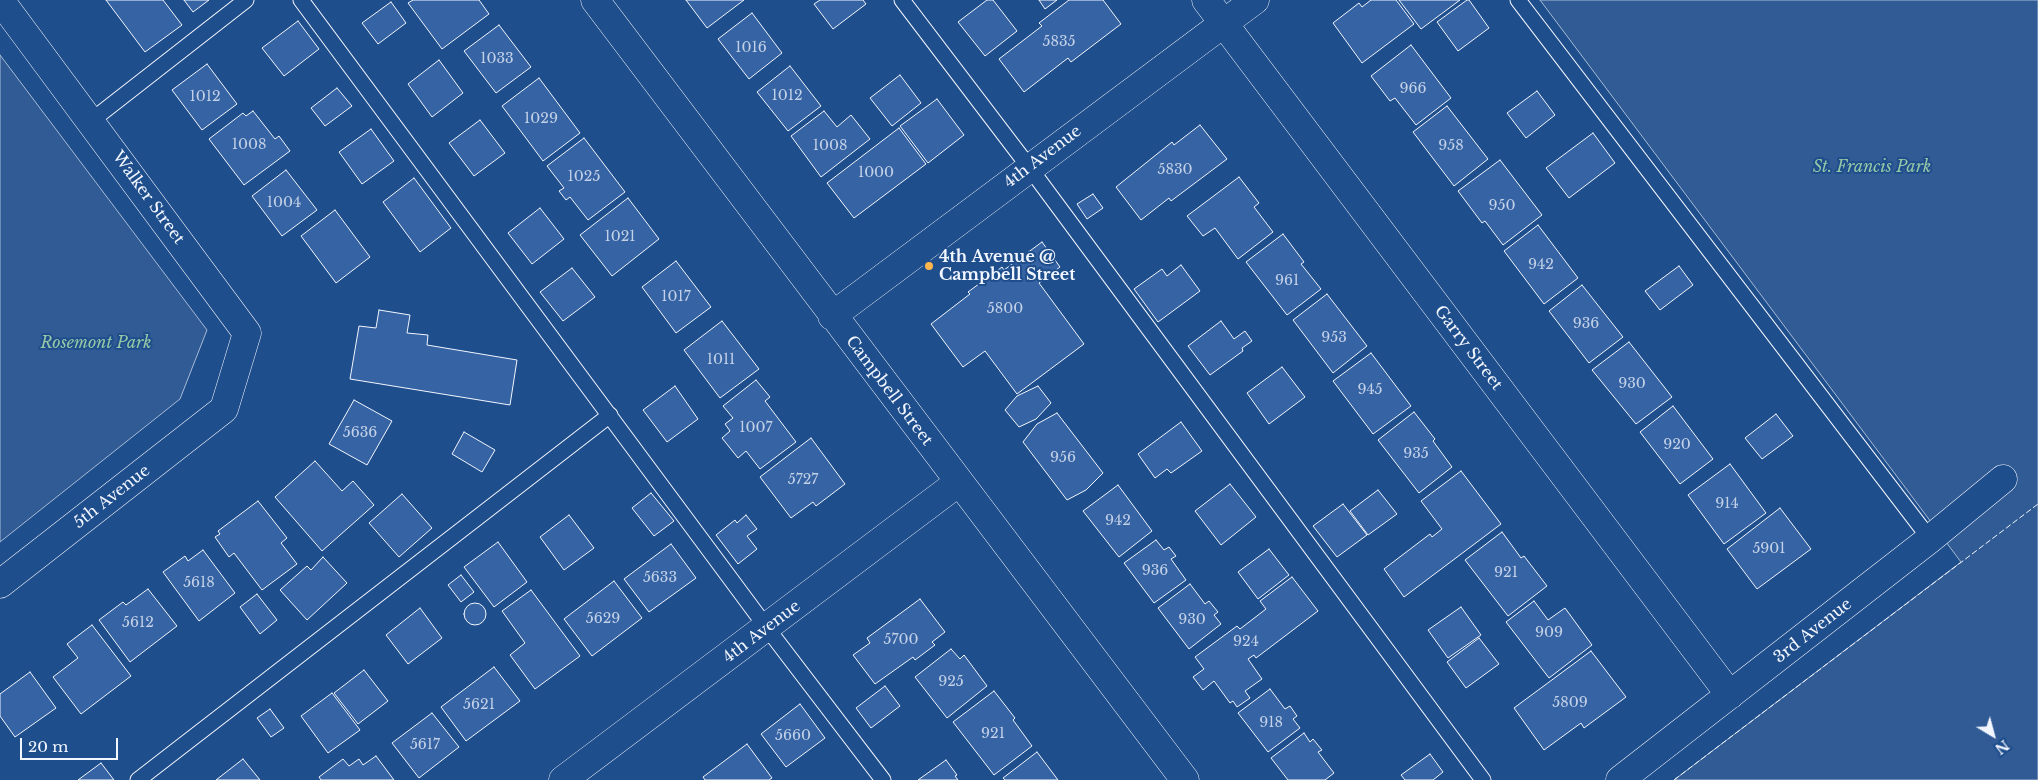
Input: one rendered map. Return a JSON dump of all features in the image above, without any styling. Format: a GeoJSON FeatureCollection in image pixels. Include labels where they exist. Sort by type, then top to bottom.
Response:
{"type":"FeatureCollection","features":[{"type":"Feature","properties":{"kind":"street","name":"Walker Street"},"geometry":{"type":"LineString","coordinates":[[0,0],[247,333],[224,409]]}},
{"type":"Feature","properties":{"kind":"street","name":"Campbell Street"},"geometry":{"type":"LineString","coordinates":[[595,0],[1184,780]]}},
{"type":"Feature","properties":{"kind":"street","name":"Garry Street"},"geometry":{"type":"LineString","coordinates":[[1206,0],[1730,695]]}},
{"type":"Feature","properties":{"kind":"street","name":"4th Avenue"},"geometry":{"type":"LineString","coordinates":[[832,316],[1254,0]]}},
{"type":"Feature","properties":{"kind":"street","name":"5th Avenue"},"geometry":{"type":"LineString","coordinates":[[0,584],[224,409]]}},
{"type":"Feature","properties":{"kind":"street","name":"3rd Avenue"},"geometry":{"type":"LineString","coordinates":[[1620,780],[2004,480]]}},
{"type":"Feature","properties":{"kind":"street","name":"4th Avenue"},"geometry":{"type":"LineString","coordinates":[[563,780],[959,482]]}},
{"type":"Feature","properties":{"kind":"lane"},"geometry":{"type":"LineString","coordinates":[[91,121],[246,0]]}},
{"type":"Feature","properties":{"kind":"lane"},"geometry":{"type":"LineString","coordinates":[[301,0],[767,628],[883,780]]}},
{"type":"Feature","properties":{"kind":"lane"},"geometry":{"type":"LineString","coordinates":[[902,0],[1029,167],[1484,780]]}},
{"type":"Feature","properties":{"kind":"lane"},"geometry":{"type":"LineString","coordinates":[[1518,0],[1930,539]]}},
{"type":"Feature","properties":{"kind":"lane"},"geometry":{"type":"LineString","coordinates":[[138,780],[610,415]]}},
{"type":"Feature","properties":{"kind":"shaded area","name":"St. Francis Park"},"geometry":{"type":"Polygon","coordinates":[[[1540,0],[2038,0],[2038,780],[1674,780],[1961,562],[1540,0]]]}},
{"type":"Feature","properties":{"kind":"shaded area","name":"Rosemont Park"},"geometry":{"type":"Polygon","coordinates":[[[0,55],[207,330],[180,399],[0,542],[0,55]]]}},
{"type":"Feature","properties":{"kind":"building"},"geometry":{"type":"Polygon","coordinates":[[[106,0],[163,0],[182,25],[145,52],[106,0]]]}},
{"type":"Feature","properties":{"kind":"building"},"geometry":{"type":"Polygon","coordinates":[[[184,0],[209,0],[193,12],[184,0]]]}},
{"type":"Feature","properties":{"kind":"building"},"geometry":{"type":"Polygon","coordinates":[[[413,0],[479,0],[489,14],[442,49],[408,3],[413,0]]]}},
{"type":"Feature","properties":{"kind":"building"},"geometry":{"type":"Polygon","coordinates":[[[686,0],[744,0],[707,28],[686,0]]]}},
{"type":"Feature","properties":{"kind":"building"},"geometry":{"type":"Polygon","coordinates":[[[820,0],[863,0],[866,4],[833,29],[814,4],[820,0]]]}},
{"type":"Feature","properties":{"kind":"building"},"geometry":{"type":"Polygon","coordinates":[[[987,0],[993,0],[1017,31],[985,56],[958,22],[987,0]]]}},
{"type":"Feature","properties":{"kind":"building"},"geometry":{"type":"Polygon","coordinates":[[[1039,0],[1057,0],[1045,9],[1039,0]]]}},
{"type":"Feature","properties":{"kind":"building"},"geometry":{"type":"Polygon","coordinates":[[[1069,0],[1103,0],[1121,24],[1071,62],[1068,58],[1024,92],[999,59],[1042,26],[1039,23],[1069,0]]]}},
{"type":"Feature","properties":{"kind":"building"},"geometry":{"type":"Polygon","coordinates":[[[1371,0],[1396,0],[1414,24],[1362,63],[1333,23],[1359,3],[1362,7],[1371,0]]]}},
{"type":"Feature","properties":{"kind":"building"},"geometry":{"type":"Polygon","coordinates":[[[1399,0],[1460,0],[1421,29],[1399,0]]]}},
{"type":"Feature","properties":{"kind":"building"},"geometry":{"type":"Polygon","coordinates":[[[1469,0],[1489,28],[1458,51],[1437,22],[1469,0]]]}},
{"type":"Feature","properties":{"kind":"building"},"geometry":{"type":"Polygon","coordinates":[[[391,2],[406,23],[378,44],[362,23],[391,2]]]}},
{"type":"Feature","properties":{"kind":"building"},"geometry":{"type":"Polygon","coordinates":[[[752,13],[782,53],[749,79],[718,39],[752,13]]]}},
{"type":"Feature","properties":{"kind":"building"},"geometry":{"type":"Polygon","coordinates":[[[298,21],[319,49],[284,76],[262,48],[298,21]]]}},
{"type":"Feature","properties":{"kind":"building"},"geometry":{"type":"Polygon","coordinates":[[[499,25],[531,67],[496,93],[464,51],[499,25]]]}},
{"type":"Feature","properties":{"kind":"building"},"geometry":{"type":"Polygon","coordinates":[[[1411,45],[1451,98],[1416,125],[1395,98],[1390,101],[1371,76],[1411,45]]]}},
{"type":"Feature","properties":{"kind":"building"},"geometry":{"type":"Polygon","coordinates":[[[439,60],[463,93],[432,117],[408,84],[439,60]]]}},
{"type":"Feature","properties":{"kind":"building"},"geometry":{"type":"Polygon","coordinates":[[[207,64],[237,104],[202,130],[172,90],[207,64]]]}},
{"type":"Feature","properties":{"kind":"building"},"geometry":{"type":"Polygon","coordinates":[[[790,66],[821,106],[788,131],[757,92],[790,66]]]}},
{"type":"Feature","properties":{"kind":"building"},"geometry":{"type":"Polygon","coordinates":[[[900,75],[921,103],[892,126],[870,98],[900,75]]]}},
{"type":"Feature","properties":{"kind":"building"},"geometry":{"type":"Polygon","coordinates":[[[539,78],[580,133],[543,161],[502,106],[539,78]]]}},
{"type":"Feature","properties":{"kind":"building"},"geometry":{"type":"Polygon","coordinates":[[[337,88],[352,106],[325,126],[311,108],[337,88]]]}},
{"type":"Feature","properties":{"kind":"building"},"geometry":{"type":"Polygon","coordinates":[[[1537,91],[1555,115],[1526,138],[1507,113],[1537,91]]]}},
{"type":"Feature","properties":{"kind":"building"},"geometry":{"type":"Polygon","coordinates":[[[937,99],[964,135],[928,163],[900,126],[937,99]]]}},
{"type":"Feature","properties":{"kind":"building"},"geometry":{"type":"Polygon","coordinates":[[[1447,106],[1488,159],[1454,186],[1413,132],[1447,106]]]}},
{"type":"Feature","properties":{"kind":"building"},"geometry":{"type":"Polygon","coordinates":[[[253,111],[275,139],[279,136],[290,151],[244,185],[209,139],[243,113],[246,116],[253,111]]]}},
{"type":"Feature","properties":{"kind":"building"},"geometry":{"type":"Polygon","coordinates":[[[824,111],[837,127],[851,115],[870,139],[821,177],[791,136],[824,111]]]}},
{"type":"Feature","properties":{"kind":"building"},"geometry":{"type":"Polygon","coordinates":[[[480,120],[505,153],[474,176],[449,143],[480,120]]]}},
{"type":"Feature","properties":{"kind":"building"},"geometry":{"type":"Polygon","coordinates":[[[1200,125],[1227,159],[1171,201],[1169,198],[1141,220],[1116,187],[1172,142],[1174,145],[1200,125]]]}},
{"type":"Feature","properties":{"kind":"building"},"geometry":{"type":"Polygon","coordinates":[[[899,128],[926,164],[854,218],[827,183],[899,128]]]}},
{"type":"Feature","properties":{"kind":"building"},"geometry":{"type":"Polygon","coordinates":[[[371,129],[394,161],[362,184],[339,152],[371,129]]]}},
{"type":"Feature","properties":{"kind":"building"},"geometry":{"type":"Polygon","coordinates":[[[1593,133],[1615,163],[1569,198],[1546,168],[1593,133]]]}},
{"type":"Feature","properties":{"kind":"building"},"geometry":{"type":"Polygon","coordinates":[[[584,138],[625,192],[588,220],[570,197],[566,200],[559,191],[564,188],[547,166],[584,138]]]}},
{"type":"Feature","properties":{"kind":"building"},"geometry":{"type":"Polygon","coordinates":[[[1500,160],[1542,215],[1503,245],[1485,221],[1482,223],[1458,191],[1500,160]]]}},
{"type":"Feature","properties":{"kind":"building"},"geometry":{"type":"Polygon","coordinates":[[[286,170],[317,210],[282,236],[252,196],[286,170]]]}},
{"type":"Feature","properties":{"kind":"building"},"geometry":{"type":"Polygon","coordinates":[[[1239,177],[1259,203],[1254,207],[1273,232],[1238,259],[1215,228],[1203,236],[1187,216],[1239,177]]]}},
{"type":"Feature","properties":{"kind":"building"},"geometry":{"type":"Polygon","coordinates":[[[414,178],[451,228],[420,252],[383,202],[414,178]]]}},
{"type":"Feature","properties":{"kind":"building"},"geometry":{"type":"Polygon","coordinates":[[[1093,194],[1103,208],[1087,219],[1077,204],[1093,194]]]}},
{"type":"Feature","properties":{"kind":"building"},"geometry":{"type":"Polygon","coordinates":[[[628,198],[659,239],[612,276],[580,235],[628,198]]]}},
{"type":"Feature","properties":{"kind":"building"},"geometry":{"type":"Polygon","coordinates":[[[540,208],[564,239],[532,264],[508,233],[540,208]]]}},
{"type":"Feature","properties":{"kind":"building"},"geometry":{"type":"Polygon","coordinates":[[[335,210],[370,257],[336,283],[301,236],[335,210]]]}},
{"type":"Feature","properties":{"kind":"building"},"geometry":{"type":"Polygon","coordinates":[[[1538,225],[1578,278],[1544,304],[1504,251],[1538,225]]]}},
{"type":"Feature","properties":{"kind":"building"},"geometry":{"type":"Polygon","coordinates":[[[1283,234],[1304,262],[1301,264],[1321,289],[1287,315],[1246,262],[1283,234]]]}},
{"type":"Feature","properties":{"kind":"building"},"geometry":{"type":"Polygon","coordinates":[[[1042,242],[1060,267],[1039,283],[1084,344],[1017,394],[985,351],[963,367],[931,324],[970,294],[968,292],[1002,267],[1004,270],[1042,242]]]}},
{"type":"Feature","properties":{"kind":"building"},"geometry":{"type":"Polygon","coordinates":[[[676,261],[711,307],[676,333],[642,287],[676,261]]]}},
{"type":"Feature","properties":{"kind":"building"},"geometry":{"type":"Polygon","coordinates":[[[1181,265],[1200,291],[1158,322],[1134,289],[1162,269],[1167,276],[1181,265]]]}},
{"type":"Feature","properties":{"kind":"building"},"geometry":{"type":"Polygon","coordinates":[[[1679,266],[1693,285],[1660,310],[1645,291],[1679,266]]]}},
{"type":"Feature","properties":{"kind":"building"},"geometry":{"type":"Polygon","coordinates":[[[572,268],[595,297],[563,321],[540,292],[572,268]]]}},
{"type":"Feature","properties":{"kind":"building"},"geometry":{"type":"Polygon","coordinates":[[[1582,285],[1623,337],[1589,363],[1549,311],[1582,285]]]}},
{"type":"Feature","properties":{"kind":"building"},"geometry":{"type":"Polygon","coordinates":[[[1327,294],[1367,346],[1333,373],[1293,320],[1327,294]]]}},
{"type":"Feature","properties":{"kind":"building"},"geometry":{"type":"Polygon","coordinates":[[[379,310],[410,315],[407,333],[428,335],[427,345],[517,360],[510,405],[350,379],[359,326],[376,328],[379,310]]]}},
{"type":"Feature","properties":{"kind":"building"},"geometry":{"type":"Polygon","coordinates":[[[722,321],[759,369],[720,398],[684,350],[722,321]]]}},
{"type":"Feature","properties":{"kind":"building"},"geometry":{"type":"Polygon","coordinates":[[[1221,321],[1234,339],[1245,331],[1252,341],[1242,348],[1243,351],[1210,375],[1188,346],[1221,321]]]}},
{"type":"Feature","properties":{"kind":"building"},"geometry":{"type":"Polygon","coordinates":[[[1629,342],[1672,397],[1636,424],[1592,370],[1629,342]]]}},
{"type":"Feature","properties":{"kind":"building"},"geometry":{"type":"Polygon","coordinates":[[[1371,353],[1411,406],[1373,434],[1333,381],[1371,353]]]}},
{"type":"Feature","properties":{"kind":"building"},"geometry":{"type":"Polygon","coordinates":[[[1282,367],[1305,397],[1269,424],[1247,393],[1282,367]]]}},
{"type":"Feature","properties":{"kind":"building"},"geometry":{"type":"Polygon","coordinates":[[[756,380],[770,397],[765,401],[796,442],[760,469],[746,451],[738,458],[722,438],[730,431],[725,424],[733,418],[723,406],[756,380]]]}},
{"type":"Feature","properties":{"kind":"building"},"geometry":{"type":"Polygon","coordinates":[[[675,386],[698,419],[667,442],[643,410],[675,386]]]}},
{"type":"Feature","properties":{"kind":"building"},"geometry":{"type":"Polygon","coordinates":[[[1038,386],[1051,403],[1036,419],[1019,427],[1005,410],[1017,396],[1038,386]]]}},
{"type":"Feature","properties":{"kind":"building"},"geometry":{"type":"Polygon","coordinates":[[[354,400],[392,421],[367,465],[329,444],[354,400]]]}},
{"type":"Feature","properties":{"kind":"building"},"geometry":{"type":"Polygon","coordinates":[[[1673,406],[1713,459],[1680,484],[1640,432],[1673,406]]]}},
{"type":"Feature","properties":{"kind":"building"},"geometry":{"type":"Polygon","coordinates":[[[1414,412],[1435,439],[1433,441],[1452,467],[1419,493],[1378,440],[1414,412]]]}},
{"type":"Feature","properties":{"kind":"building"},"geometry":{"type":"Polygon","coordinates":[[[1057,413],[1103,473],[1086,490],[1067,500],[1023,442],[1037,424],[1057,413]]]}},
{"type":"Feature","properties":{"kind":"building"},"geometry":{"type":"Polygon","coordinates":[[[1776,414],[1793,436],[1762,459],[1745,438],[1776,414]]]}},
{"type":"Feature","properties":{"kind":"building"},"geometry":{"type":"Polygon","coordinates":[[[1181,422],[1202,451],[1171,473],[1167,469],[1155,478],[1138,454],[1181,422]]]}},
{"type":"Feature","properties":{"kind":"building"},"geometry":{"type":"Polygon","coordinates":[[[464,432],[495,450],[482,472],[452,454],[464,432]]]}},
{"type":"Feature","properties":{"kind":"building"},"geometry":{"type":"Polygon","coordinates":[[[811,438],[845,484],[816,506],[813,502],[791,518],[760,477],[811,438]]]}},
{"type":"Feature","properties":{"kind":"building"},"geometry":{"type":"Polygon","coordinates":[[[315,461],[342,491],[353,481],[374,505],[322,551],[275,497],[315,461]]]}},
{"type":"Feature","properties":{"kind":"building"},"geometry":{"type":"Polygon","coordinates":[[[1730,464],[1766,513],[1724,544],[1688,495],[1730,464]]]}},
{"type":"Feature","properties":{"kind":"building"},"geometry":{"type":"Polygon","coordinates":[[[1461,471],[1501,524],[1404,597],[1384,569],[1430,534],[1432,537],[1442,529],[1421,501],[1461,471]]]}},
{"type":"Feature","properties":{"kind":"building"},"geometry":{"type":"Polygon","coordinates":[[[1230,484],[1256,517],[1221,545],[1195,511],[1230,484]]]}},
{"type":"Feature","properties":{"kind":"building"},"geometry":{"type":"Polygon","coordinates":[[[1118,485],[1152,531],[1119,557],[1083,511],[1118,485]]]}},
{"type":"Feature","properties":{"kind":"building"},"geometry":{"type":"Polygon","coordinates":[[[1378,490],[1397,514],[1368,535],[1350,511],[1378,490]]]}},
{"type":"Feature","properties":{"kind":"building"},"geometry":{"type":"Polygon","coordinates":[[[651,493],[674,521],[654,536],[632,508],[651,493]]]}},
{"type":"Feature","properties":{"kind":"building"},"geometry":{"type":"Polygon","coordinates":[[[402,494],[432,528],[399,557],[369,523],[402,494]]]}},
{"type":"Feature","properties":{"kind":"building"},"geometry":{"type":"Polygon","coordinates":[[[258,501],[287,538],[281,543],[297,564],[262,590],[234,553],[229,557],[215,537],[220,534],[218,531],[258,501]]]}},
{"type":"Feature","properties":{"kind":"building"},"geometry":{"type":"Polygon","coordinates":[[[1343,504],[1367,535],[1337,557],[1313,526],[1343,504]]]}},
{"type":"Feature","properties":{"kind":"building"},"geometry":{"type":"Polygon","coordinates":[[[1780,508],[1811,549],[1757,589],[1727,549],[1780,508]]]}},
{"type":"Feature","properties":{"kind":"building"},"geometry":{"type":"Polygon","coordinates":[[[569,515],[594,548],[564,570],[540,537],[569,515]]]}},
{"type":"Feature","properties":{"kind":"building"},"geometry":{"type":"Polygon","coordinates":[[[746,515],[757,529],[747,536],[757,549],[738,564],[716,535],[735,520],[737,523],[746,515]]]}},
{"type":"Feature","properties":{"kind":"building"},"geometry":{"type":"Polygon","coordinates":[[[1502,532],[1521,558],[1524,556],[1547,586],[1508,616],[1465,560],[1502,532]]]}},
{"type":"Feature","properties":{"kind":"building"},"geometry":{"type":"Polygon","coordinates":[[[1156,540],[1164,550],[1169,547],[1176,556],[1171,559],[1186,580],[1154,603],[1124,563],[1156,540]]]}},
{"type":"Feature","properties":{"kind":"building"},"geometry":{"type":"Polygon","coordinates":[[[498,542],[527,582],[494,607],[464,567],[498,542]]]}},
{"type":"Feature","properties":{"kind":"building"},"geometry":{"type":"Polygon","coordinates":[[[671,544],[696,578],[649,612],[624,579],[671,544]]]}},
{"type":"Feature","properties":{"kind":"building"},"geometry":{"type":"Polygon","coordinates":[[[1269,549],[1289,575],[1258,599],[1238,572],[1269,549]]]}},
{"type":"Feature","properties":{"kind":"building"},"geometry":{"type":"Polygon","coordinates":[[[203,550],[235,593],[199,621],[163,572],[185,556],[188,561],[203,550]]]}},
{"type":"Feature","properties":{"kind":"building"},"geometry":{"type":"Polygon","coordinates":[[[323,557],[347,583],[307,620],[280,590],[307,566],[311,570],[323,557]]]}},
{"type":"Feature","properties":{"kind":"building"},"geometry":{"type":"Polygon","coordinates":[[[461,575],[474,592],[461,602],[448,585],[461,575]]]}},
{"type":"Feature","properties":{"kind":"building"},"geometry":{"type":"Polygon","coordinates":[[[1292,577],[1318,611],[1256,658],[1254,655],[1248,659],[1262,679],[1245,691],[1250,698],[1237,707],[1233,701],[1230,703],[1214,681],[1203,690],[1193,677],[1204,669],[1195,657],[1237,626],[1240,629],[1266,609],[1260,601],[1292,577]]]}},
{"type":"Feature","properties":{"kind":"building"},"geometry":{"type":"Polygon","coordinates":[[[614,581],[642,618],[592,656],[564,619],[614,581]]]}},
{"type":"Feature","properties":{"kind":"building"},"geometry":{"type":"Polygon","coordinates":[[[1190,584],[1205,604],[1209,601],[1218,612],[1214,615],[1221,624],[1189,649],[1158,608],[1190,584]]]}},
{"type":"Feature","properties":{"kind":"building"},"geometry":{"type":"Polygon","coordinates":[[[148,589],[177,626],[130,662],[99,620],[123,602],[126,605],[148,589]]]}},
{"type":"Feature","properties":{"kind":"building"},"geometry":{"type":"Polygon","coordinates":[[[531,590],[580,656],[535,689],[510,655],[525,643],[502,611],[531,590]]]}},
{"type":"Feature","properties":{"kind":"building"},"geometry":{"type":"Polygon","coordinates":[[[257,594],[277,620],[260,634],[240,607],[257,594]]]}},
{"type":"Feature","properties":{"kind":"building"},"geometry":{"type":"Polygon","coordinates":[[[920,599],[945,632],[932,642],[935,645],[915,660],[913,657],[875,684],[853,655],[870,643],[867,638],[920,599]]]}},
{"type":"Feature","properties":{"kind":"building"},"geometry":{"type":"Polygon","coordinates":[[[1534,601],[1548,620],[1565,608],[1592,645],[1549,678],[1506,622],[1534,601]]]}},
{"type":"Feature","properties":{"kind":"building"},"geometry":{"type":"Polygon","coordinates":[[[475,603],[483,606],[486,614],[483,622],[475,625],[467,622],[464,614],[467,606],[475,603]]]}},
{"type":"Feature","properties":{"kind":"building"},"geometry":{"type":"Polygon","coordinates":[[[1461,607],[1481,635],[1448,658],[1428,630],[1461,607]]]}},
{"type":"Feature","properties":{"kind":"building"},"geometry":{"type":"Polygon","coordinates":[[[420,608],[442,638],[408,664],[386,635],[420,608]]]}},
{"type":"Feature","properties":{"kind":"building"},"geometry":{"type":"Polygon","coordinates":[[[92,625],[131,676],[81,714],[53,677],[78,658],[67,644],[92,625]]]}},
{"type":"Feature","properties":{"kind":"building"},"geometry":{"type":"Polygon","coordinates":[[[1479,638],[1499,664],[1466,688],[1447,662],[1479,638]]]}},
{"type":"Feature","properties":{"kind":"building"},"geometry":{"type":"Polygon","coordinates":[[[951,649],[960,659],[964,655],[987,686],[947,718],[915,677],[951,649]]]}},
{"type":"Feature","properties":{"kind":"building"},"geometry":{"type":"Polygon","coordinates":[[[1591,651],[1626,697],[1584,728],[1581,723],[1544,750],[1514,708],[1591,651]]]}},
{"type":"Feature","properties":{"kind":"building"},"geometry":{"type":"Polygon","coordinates":[[[494,667],[520,701],[466,741],[441,707],[494,667]]]}},
{"type":"Feature","properties":{"kind":"building"},"geometry":{"type":"Polygon","coordinates":[[[364,670],[388,701],[358,724],[334,693],[364,670]]]}},
{"type":"Feature","properties":{"kind":"building"},"geometry":{"type":"Polygon","coordinates":[[[30,672],[56,708],[15,737],[0,716],[0,694],[30,672]]]}},
{"type":"Feature","properties":{"kind":"building"},"geometry":{"type":"Polygon","coordinates":[[[885,686],[900,706],[871,728],[856,708],[885,686]]]}},
{"type":"Feature","properties":{"kind":"building"},"geometry":{"type":"Polygon","coordinates":[[[1270,689],[1285,709],[1290,706],[1297,716],[1293,719],[1300,728],[1268,752],[1238,713],[1270,689]]]}},
{"type":"Feature","properties":{"kind":"building"},"geometry":{"type":"Polygon","coordinates":[[[994,691],[1015,718],[1013,720],[1032,746],[994,775],[953,722],[994,691]]]}},
{"type":"Feature","properties":{"kind":"building"},"geometry":{"type":"Polygon","coordinates":[[[332,693],[360,730],[328,753],[301,716],[332,693]]]}},
{"type":"Feature","properties":{"kind":"building"},"geometry":{"type":"Polygon","coordinates":[[[800,704],[825,738],[786,767],[761,734],[800,704]]]}},
{"type":"Feature","properties":{"kind":"building"},"geometry":{"type":"Polygon","coordinates":[[[270,709],[284,728],[271,737],[257,718],[270,709]]]}},
{"type":"Feature","properties":{"kind":"building"},"geometry":{"type":"Polygon","coordinates":[[[432,713],[459,747],[419,778],[392,743],[432,713]]]}},
{"type":"Feature","properties":{"kind":"building"},"geometry":{"type":"Polygon","coordinates":[[[1304,733],[1310,742],[1313,739],[1322,750],[1318,752],[1334,773],[1325,780],[1288,780],[1271,758],[1304,733]]]}},
{"type":"Feature","properties":{"kind":"building"},"geometry":{"type":"Polygon","coordinates":[[[747,744],[772,778],[769,780],[705,780],[703,777],[747,744]]]}},
{"type":"Feature","properties":{"kind":"building"},"geometry":{"type":"Polygon","coordinates":[[[1037,752],[1058,780],[1005,780],[1003,778],[1037,752]]]}},
{"type":"Feature","properties":{"kind":"building"},"geometry":{"type":"Polygon","coordinates":[[[1430,754],[1443,772],[1433,780],[1405,780],[1401,775],[1430,754]]]}},
{"type":"Feature","properties":{"kind":"building"},"geometry":{"type":"Polygon","coordinates":[[[376,756],[394,780],[321,780],[319,777],[343,759],[349,766],[359,759],[363,765],[376,756]]]}},
{"type":"Feature","properties":{"kind":"building"},"geometry":{"type":"Polygon","coordinates":[[[243,759],[260,780],[216,780],[243,759]]]}},
{"type":"Feature","properties":{"kind":"building"},"geometry":{"type":"Polygon","coordinates":[[[946,760],[957,775],[955,776],[958,780],[918,780],[946,760]]]}},
{"type":"Feature","properties":{"kind":"building"},"geometry":{"type":"Polygon","coordinates":[[[101,763],[114,780],[78,780],[101,763]]]}},
{"type":"Feature","properties":{"kind":"fence"},"geometry":{"type":"LineString","coordinates":[[1674,780],[2038,504]]}},
{"type":"Feature","properties":{"kind":"place","name":"4th Avenue @ Campbell Street"},"geometry":{"type":"Point","coordinates":[929,266]}}]}
